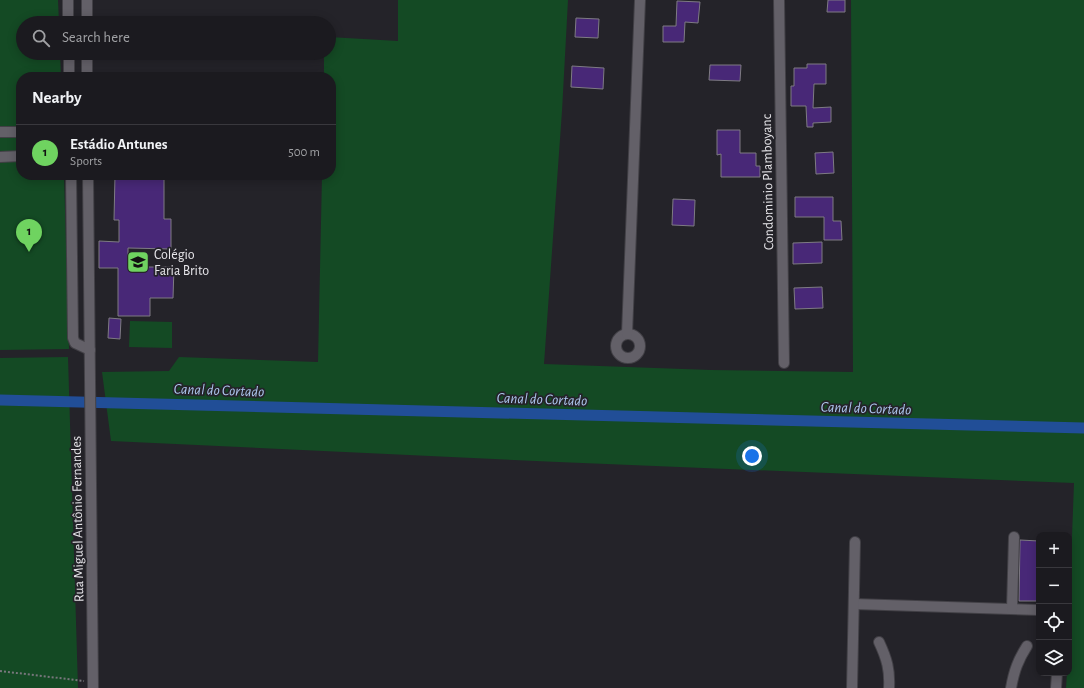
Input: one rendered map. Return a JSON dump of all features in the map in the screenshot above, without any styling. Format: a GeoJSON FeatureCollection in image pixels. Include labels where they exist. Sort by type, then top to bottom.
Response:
{"type":"FeatureCollection","features":[{"type":"Feature","properties":{"kind":"street"},"geometry":{"type":"LineString","coordinates":[[68,0],[68,16]]}},
{"type":"Feature","properties":{"kind":"street"},"geometry":{"type":"LineString","coordinates":[[87,0],[87,16]]}},
{"type":"Feature","properties":{"kind":"street"},"geometry":{"type":"LineString","coordinates":[[627,334],[640,0]]}},
{"type":"Feature","properties":{"kind":"street","name":"Condominio Plamboyanc"},"geometry":{"type":"LineString","coordinates":[[779,0],[784,363]]}},
{"type":"Feature","properties":{"kind":"street"},"geometry":{"type":"LineString","coordinates":[[69,60],[69,72]]}},
{"type":"Feature","properties":{"kind":"street"},"geometry":{"type":"LineString","coordinates":[[87,60],[87,72]]}},
{"type":"Feature","properties":{"kind":"street"},"geometry":{"type":"LineString","coordinates":[[0,132],[16,132]]}},
{"type":"Feature","properties":{"kind":"street"},"geometry":{"type":"LineString","coordinates":[[0,156],[16,156]]}},
{"type":"Feature","properties":{"kind":"street"},"geometry":{"type":"LineString","coordinates":[[71,180],[73,338],[75,342],[90,353]]}},
{"type":"Feature","properties":{"kind":"street","name":"Rua Miguel Antônio Fernandes"},"geometry":{"type":"LineString","coordinates":[[88,180],[93,685]]}},
{"type":"Feature","properties":{"kind":"street"},"geometry":{"type":"LineString","coordinates":[[1012,609],[1014,538]]}},
{"type":"Feature","properties":{"kind":"street"},"geometry":{"type":"LineString","coordinates":[[852,688],[855,542]]}},
{"type":"Feature","properties":{"kind":"street"},"geometry":{"type":"LineString","coordinates":[[854,604],[1036,610]]}},
{"type":"Feature","properties":{"kind":"street"},"geometry":{"type":"LineString","coordinates":[[879,642],[887,660],[890,678],[889,688]]}},
{"type":"Feature","properties":{"kind":"street"},"geometry":{"type":"LineString","coordinates":[[1011,688],[1018,660],[1027,646]]}},
{"type":"Feature","properties":{"kind":"street"},"geometry":{"type":"LineString","coordinates":[[1056,688],[1057,676]]}},
{"type":"Feature","properties":{"kind":"path"},"geometry":{"type":"LineString","coordinates":[[0,671],[93,685]]}},
{"type":"Feature","properties":{"kind":"green space"},"geometry":{"type":"Polygon","coordinates":[[[0,0],[58,0],[59,16],[16,16],[16,60],[60,60],[61,72],[16,72],[16,180],[64,180],[69,349],[0,350],[0,0]]]}},
{"type":"Feature","properties":{"kind":"green space"},"geometry":{"type":"Polygon","coordinates":[[[398,0],[568,0],[562,111],[544,364],[711,370],[853,372],[851,0],[1084,0],[1084,688],[1066,688],[1067,676],[1072,676],[1072,536],[1074,483],[558,462],[111,441],[102,372],[169,371],[179,357],[318,362],[322,180],[336,180],[336,72],[324,72],[324,60],[336,60],[336,37],[398,41],[398,0]]]}},
{"type":"Feature","properties":{"kind":"green space"},"geometry":{"type":"Polygon","coordinates":[[[130,321],[172,322],[172,348],[129,347],[130,321]]]}},
{"type":"Feature","properties":{"kind":"green space"},"geometry":{"type":"Polygon","coordinates":[[[68,357],[78,688],[0,688],[0,358],[68,357]]]}},
{"type":"Feature","properties":{"kind":"building"},"geometry":{"type":"Polygon","coordinates":[[[828,0],[845,0],[845,12],[827,12],[828,0]]]}},
{"type":"Feature","properties":{"kind":"building"},"geometry":{"type":"Polygon","coordinates":[[[677,1],[700,2],[698,23],[685,22],[684,42],[663,42],[663,26],[676,26],[677,1]]]}},
{"type":"Feature","properties":{"kind":"building"},"geometry":{"type":"Polygon","coordinates":[[[576,18],[599,19],[598,38],[575,37],[576,18]]]}},
{"type":"Feature","properties":{"kind":"building"},"geometry":{"type":"Polygon","coordinates":[[[807,64],[826,64],[826,84],[814,84],[813,108],[831,107],[831,122],[813,123],[813,127],[807,127],[806,106],[791,106],[791,86],[794,86],[794,68],[807,68],[807,64]]]}},
{"type":"Feature","properties":{"kind":"building"},"geometry":{"type":"Polygon","coordinates":[[[710,65],[741,65],[740,81],[709,80],[710,65]]]}},
{"type":"Feature","properties":{"kind":"building"},"geometry":{"type":"Polygon","coordinates":[[[572,66],[604,68],[603,89],[571,87],[572,66]]]}},
{"type":"Feature","properties":{"kind":"building"},"geometry":{"type":"Polygon","coordinates":[[[717,130],[740,130],[740,153],[756,153],[756,166],[760,166],[760,177],[721,177],[721,154],[717,155],[717,130]]]}},
{"type":"Feature","properties":{"kind":"building"},"geometry":{"type":"Polygon","coordinates":[[[833,152],[834,173],[816,174],[815,153],[833,152]]]}},
{"type":"Feature","properties":{"kind":"building"},"geometry":{"type":"Polygon","coordinates":[[[115,180],[164,180],[164,219],[171,219],[171,249],[128,248],[128,267],[174,267],[173,298],[150,298],[150,316],[118,316],[118,268],[99,268],[99,241],[119,242],[119,220],[114,220],[115,180]]]}},
{"type":"Feature","properties":{"kind":"building"},"geometry":{"type":"Polygon","coordinates":[[[795,197],[833,197],[833,221],[841,221],[842,240],[824,240],[824,217],[795,217],[795,197]]]}},
{"type":"Feature","properties":{"kind":"building"},"geometry":{"type":"Polygon","coordinates":[[[673,199],[695,200],[694,226],[672,225],[673,199]]]}},
{"type":"Feature","properties":{"kind":"building"},"geometry":{"type":"Polygon","coordinates":[[[822,242],[822,263],[793,264],[793,243],[822,242]]]}},
{"type":"Feature","properties":{"kind":"building"},"geometry":{"type":"Polygon","coordinates":[[[822,287],[823,308],[795,309],[794,288],[822,287]]]}},
{"type":"Feature","properties":{"kind":"building"},"geometry":{"type":"Polygon","coordinates":[[[109,318],[121,319],[120,339],[108,338],[109,318]]]}},
{"type":"Feature","properties":{"kind":"building"},"geometry":{"type":"Polygon","coordinates":[[[1020,540],[1036,541],[1036,601],[1019,601],[1020,540]]]}},
{"type":"Feature","properties":{"kind":"waterway","name":"Canal do Cortado"},"geometry":{"type":"LineString","coordinates":[[0,400],[1084,428]]}},
{"type":"Feature","properties":{"kind":"place","name":"Estádio Antunes"},"geometry":{"type":"Point","coordinates":[29,252]}},
{"type":"Feature","properties":{"kind":"place","name":"Colégio Faria Brito"},"geometry":{"type":"Point","coordinates":[138,262]}}]}
